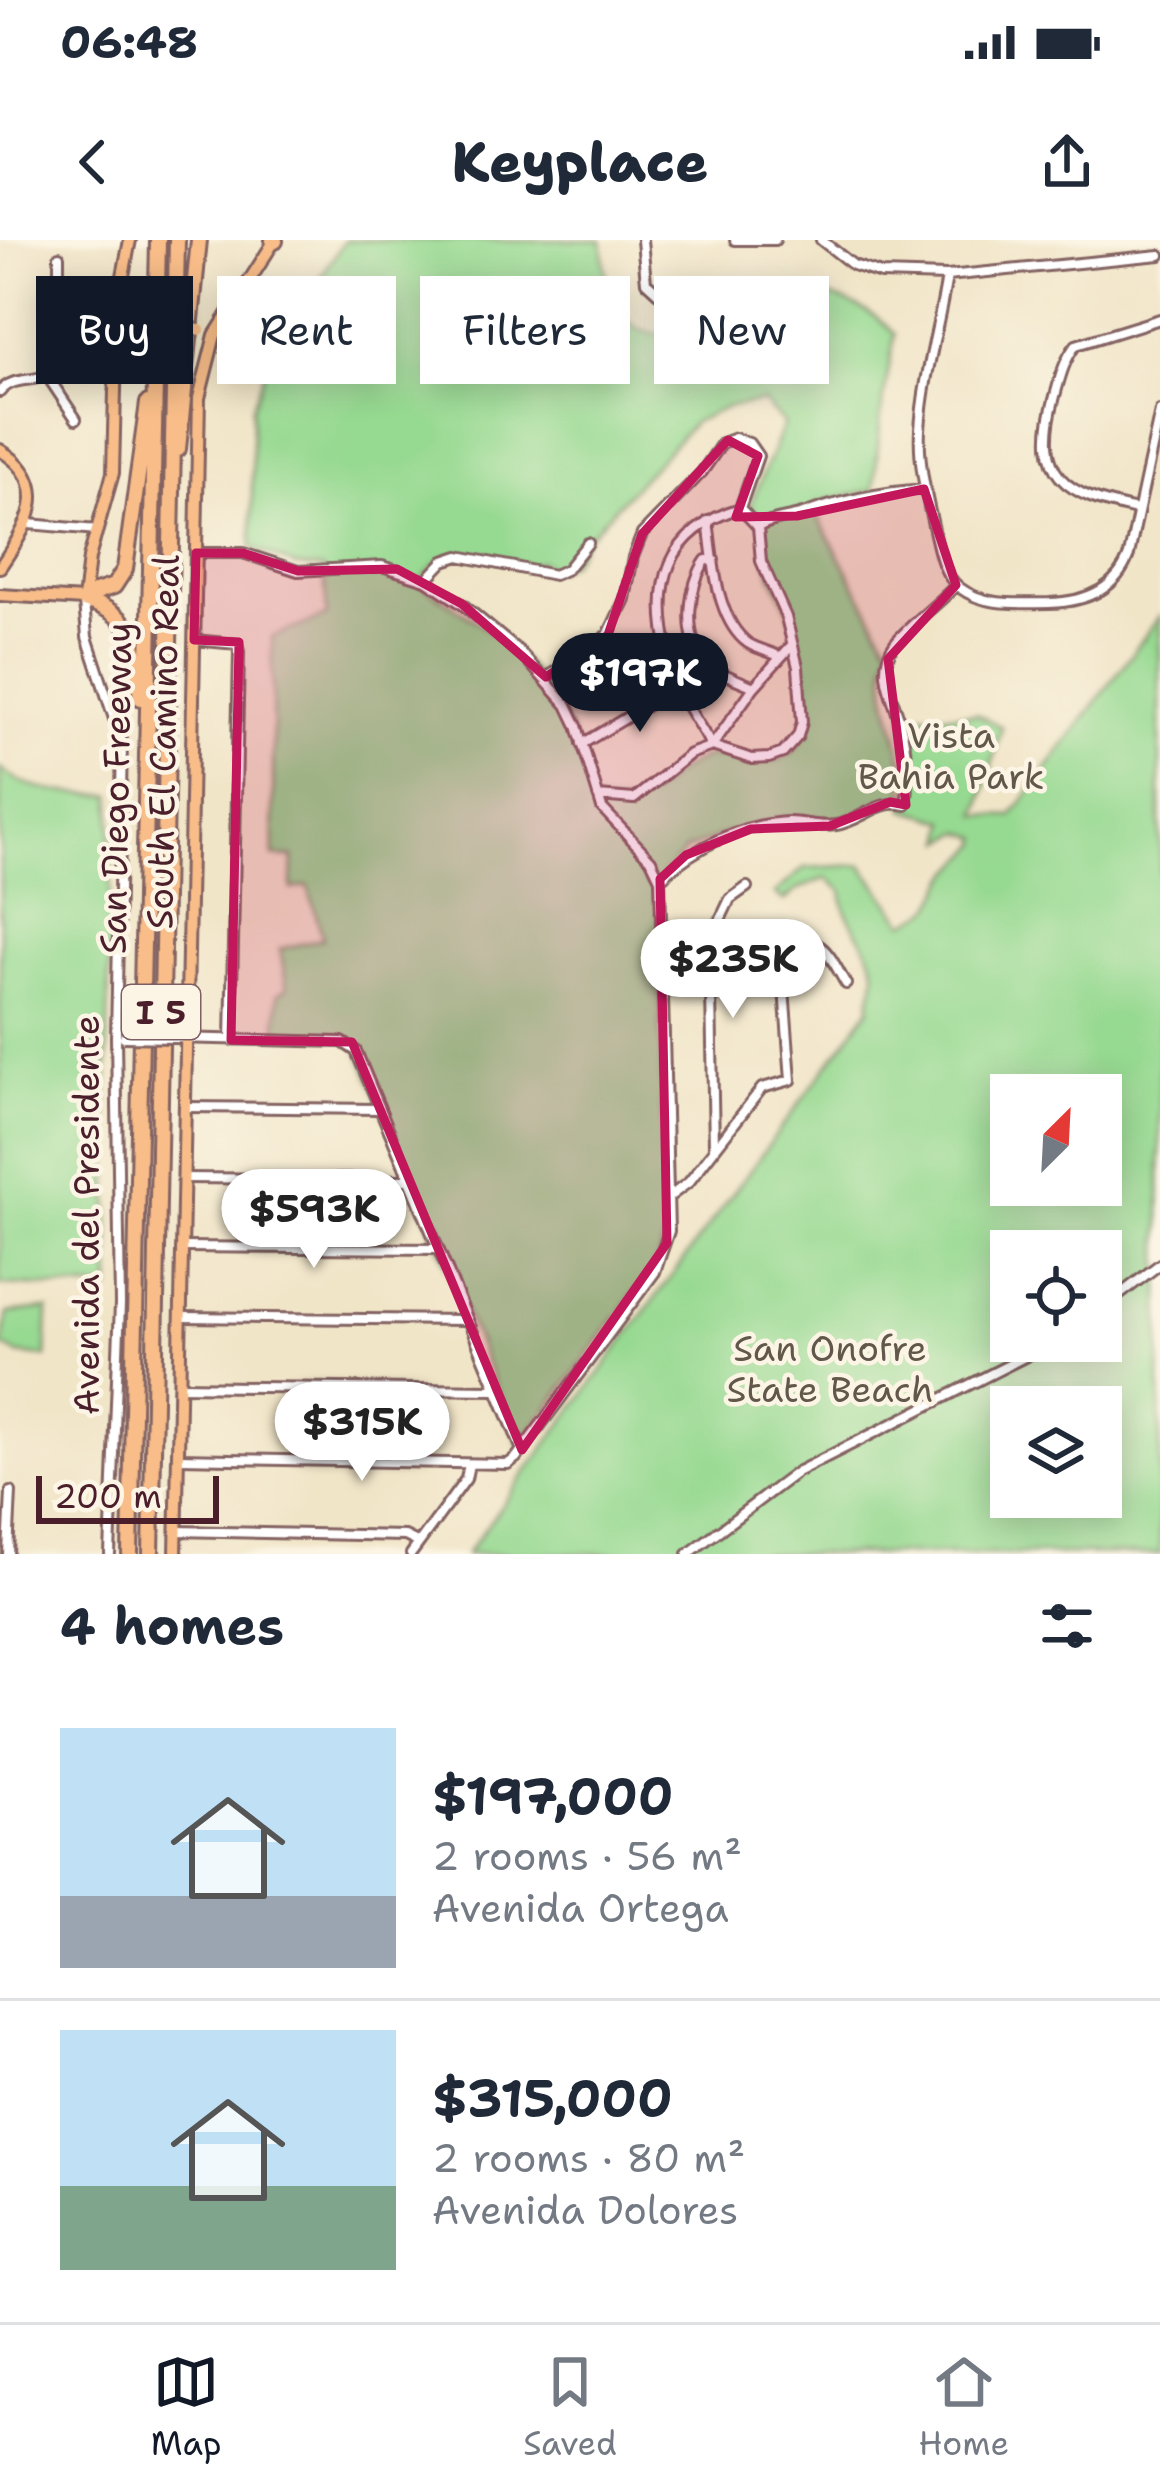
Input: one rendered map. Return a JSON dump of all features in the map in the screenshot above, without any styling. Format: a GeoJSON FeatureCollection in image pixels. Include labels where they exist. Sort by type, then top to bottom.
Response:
{"type":"FeatureCollection","features":[{"type":"Feature","properties":{"kind":"highway","name":"San Diego Freeway"},"geometry":{"type":"LineString","coordinates":[[158,240],[158,276]]}},
{"type":"Feature","properties":{"kind":"highway","name":"San Diego Freeway"},"geometry":{"type":"LineString","coordinates":[[151,1554],[177,240]]}},
{"type":"Feature","properties":{"kind":"highway"},"geometry":{"type":"LineString","coordinates":[[171,470],[180,441],[199,240]]}},
{"type":"Feature","properties":{"kind":"highway"},"geometry":{"type":"LineString","coordinates":[[147,738],[126,621],[116,611],[84,600],[114,586],[125,569],[151,384]]}},
{"type":"Feature","properties":{"kind":"highway","name":"San Diego Freeway"},"geometry":{"type":"LineString","coordinates":[[130,1554],[156,384]]}},
{"type":"Feature","properties":{"kind":"main road","name":"Avenida del Presidente"},"geometry":{"type":"LineString","coordinates":[[124,276],[130,240]]}},
{"type":"Feature","properties":{"kind":"main road","name":"South El Camino Real"},"geometry":{"type":"LineString","coordinates":[[176,1554],[185,1108],[180,1038],[199,398],[215,334],[274,240]]}},
{"type":"Feature","properties":{"kind":"main road"},"geometry":{"type":"LineString","coordinates":[[193,330],[215,334]]}},
{"type":"Feature","properties":{"kind":"main road","name":"Avenida del Presidente"},"geometry":{"type":"LineString","coordinates":[[84,600],[85,575],[113,473],[115,384]]}},
{"type":"Feature","properties":{"kind":"main road"},"geometry":{"type":"LineString","coordinates":[[0,450],[20,466],[32,502],[29,524],[1,565]]}},
{"type":"Feature","properties":{"kind":"main road"},"geometry":{"type":"LineString","coordinates":[[0,595],[84,600]]}},
{"type":"Feature","properties":{"kind":"street"},"geometry":{"type":"LineString","coordinates":[[642,240],[646,282],[654,289]]}},
{"type":"Feature","properties":{"kind":"street"},"geometry":{"type":"LineString","coordinates":[[735,240],[775,240]]}},
{"type":"Feature","properties":{"kind":"street"},"geometry":{"type":"LineString","coordinates":[[821,240],[854,265],[881,274],[947,276],[1160,255]]}},
{"type":"Feature","properties":{"kind":"street"},"geometry":{"type":"LineString","coordinates":[[59,256],[59,276]]}},
{"type":"Feature","properties":{"kind":"street"},"geometry":{"type":"LineString","coordinates":[[947,276],[921,420],[924,489],[940,560],[956,585],[1002,603],[1074,602],[1101,592],[1125,568],[1160,411]]}},
{"type":"Feature","properties":{"kind":"street"},"geometry":{"type":"LineString","coordinates":[[1137,510],[1089,500],[1069,488],[1052,462],[1048,420],[1068,355],[1076,345],[1160,319]]}},
{"type":"Feature","properties":{"kind":"street"},"geometry":{"type":"LineString","coordinates":[[0,392],[17,380],[36,381]]}},
{"type":"Feature","properties":{"kind":"street"},"geometry":{"type":"LineString","coordinates":[[54,384],[76,419]]}},
{"type":"Feature","properties":{"kind":"street"},"geometry":{"type":"LineString","coordinates":[[546,678],[608,635],[626,598],[642,534],[702,472],[722,443],[735,438],[749,443],[758,456],[740,508]]}},
{"type":"Feature","properties":{"kind":"street"},"geometry":{"type":"LineString","coordinates":[[758,526],[833,501],[924,489]]}},
{"type":"Feature","properties":{"kind":"street"},"geometry":{"type":"LineString","coordinates":[[740,508],[758,526],[761,561],[786,617],[798,667],[802,722],[795,741],[769,758],[752,759],[712,746],[677,687],[662,626],[663,585],[673,554],[692,530],[740,508]]}},
{"type":"Feature","properties":{"kind":"street"},"geometry":{"type":"LineString","coordinates":[[707,520],[726,610],[734,626],[745,641],[778,656]]}},
{"type":"Feature","properties":{"kind":"street"},"geometry":{"type":"LineString","coordinates":[[29,524],[98,530]]}},
{"type":"Feature","properties":{"kind":"street"},"geometry":{"type":"LineString","coordinates":[[426,580],[444,561],[465,556],[554,575],[567,569],[588,543]]}},
{"type":"Feature","properties":{"kind":"street"},"geometry":{"type":"LineString","coordinates":[[178,1458],[508,1463],[655,1272],[667,1244],[669,1197],[660,879],[638,845],[611,822],[597,796],[567,705],[546,678],[462,604],[426,580],[382,566],[298,571],[243,553],[196,553]]}},
{"type":"Feature","properties":{"kind":"street"},"geometry":{"type":"LineString","coordinates":[[714,560],[706,560],[693,582],[696,643],[701,656],[721,673],[754,687]]}},
{"type":"Feature","properties":{"kind":"street"},"geometry":{"type":"LineString","coordinates":[[660,879],[697,849],[752,829],[784,822],[830,826],[890,802],[906,806],[909,780],[899,718],[887,687],[888,659],[898,639],[956,585]]}},
{"type":"Feature","properties":{"kind":"street","name":"Avenida del Presidente"},"geometry":{"type":"LineString","coordinates":[[84,600],[88,637],[122,743],[120,1304],[110,1554]]}},
{"type":"Feature","properties":{"kind":"street"},"geometry":{"type":"LineString","coordinates":[[194,640],[230,641],[239,652],[231,1040]]}},
{"type":"Feature","properties":{"kind":"street"},"geometry":{"type":"LineString","coordinates":[[597,796],[634,799],[679,762],[712,746],[778,656],[790,647]]}},
{"type":"Feature","properties":{"kind":"street"},"geometry":{"type":"LineString","coordinates":[[582,744],[677,687]]}},
{"type":"Feature","properties":{"kind":"street"},"geometry":{"type":"LineString","coordinates":[[714,1148],[710,941],[730,899],[747,887]]}},
{"type":"Feature","properties":{"kind":"street"},"geometry":{"type":"LineString","coordinates":[[669,1197],[689,1182],[762,1088],[790,1080],[782,962],[790,946],[806,940],[824,947],[846,984]]}},
{"type":"Feature","properties":{"kind":"street"},"geometry":{"type":"LineString","coordinates":[[120,1037],[342,1042],[350,1046],[522,1450]]}},
{"type":"Feature","properties":{"kind":"street"},"geometry":{"type":"LineString","coordinates":[[185,1108],[380,1109]]}},
{"type":"Feature","properties":{"kind":"street"},"geometry":{"type":"LineString","coordinates":[[183,1178],[408,1180]]}},
{"type":"Feature","properties":{"kind":"street"},"geometry":{"type":"LineString","coordinates":[[182,1247],[437,1250]]}},
{"type":"Feature","properties":{"kind":"street"},"geometry":{"type":"LineString","coordinates":[[1122,1293],[1160,1264]]}},
{"type":"Feature","properties":{"kind":"street"},"geometry":{"type":"LineString","coordinates":[[181,1317],[466,1321]]}},
{"type":"Feature","properties":{"kind":"street"},"geometry":{"type":"LineString","coordinates":[[688,1554],[797,1472],[1014,1362]]}},
{"type":"Feature","properties":{"kind":"street"},"geometry":{"type":"LineString","coordinates":[[179,1386],[495,1390]]}},
{"type":"Feature","properties":{"kind":"street"},"geometry":{"type":"LineString","coordinates":[[410,1554],[466,1479],[470,1465]]}},
{"type":"Feature","properties":{"kind":"street"},"geometry":{"type":"LineString","coordinates":[[8,1554],[10,1492]]}},
{"type":"Feature","properties":{"kind":"street"},"geometry":{"type":"LineString","coordinates":[[176,1531],[405,1536],[419,1543]]}},
{"type":"Feature","properties":{"kind":"highlighted area"},"geometry":{"type":"Polygon","coordinates":[[[728,440],[758,456],[736,517],[797,516],[924,489],[956,585],[888,659],[906,805],[890,802],[830,826],[751,829],[686,855],[660,879],[667,1243],[522,1450],[352,1042],[231,1040],[239,642],[194,640],[196,553],[243,553],[298,571],[397,569],[462,604],[546,677],[608,635],[642,534],[728,440]]]}},
{"type":"Feature","properties":{"kind":"green space"},"geometry":{"type":"Polygon","coordinates":[[[345,240],[602,240],[607,276],[420,276],[420,384],[630,384],[630,323],[654,333],[654,384],[829,384],[829,297],[867,312],[895,334],[874,490],[816,503],[815,512],[890,648],[886,685],[903,761],[903,801],[888,799],[845,820],[788,818],[725,834],[686,850],[657,882],[665,1239],[655,1265],[520,1446],[358,1050],[349,1038],[277,1034],[278,994],[287,988],[280,949],[323,939],[308,886],[292,889],[293,857],[274,856],[272,637],[327,616],[324,569],[295,566],[252,548],[252,408],[261,384],[396,384],[396,276],[322,276],[345,240]],[[763,402],[727,407],[694,422],[584,541],[571,562],[556,570],[539,561],[530,566],[483,555],[455,555],[430,569],[419,583],[481,625],[538,676],[570,727],[591,799],[629,803],[653,793],[704,758],[772,761],[783,758],[803,738],[808,708],[805,677],[790,614],[768,563],[764,531],[750,505],[784,424],[763,402]]]}},
{"type":"Feature","properties":{"kind":"green space","name":"San Onofre State Beach"},"geometry":{"type":"Polygon","coordinates":[[[1160,616],[1160,1554],[466,1554],[870,1008],[875,970],[846,911],[843,891],[827,878],[798,889],[784,901],[775,894],[804,868],[862,865],[905,923],[931,908],[951,873],[979,845],[980,837],[962,832],[945,841],[947,821],[905,809],[911,774],[904,715],[977,714],[1002,727],[978,815],[1012,816],[1160,616]]]}},
{"type":"Feature","properties":{"kind":"green space"},"geometry":{"type":"Polygon","coordinates":[[[0,768],[38,788],[112,795],[107,1086],[111,1289],[0,1285],[0,768]]]}},
{"type":"Feature","properties":{"kind":"green space"},"geometry":{"type":"Polygon","coordinates":[[[48,1309],[46,1357],[18,1354],[2,1345],[8,1313],[48,1309]]]}},
{"type":"Feature","properties":{"kind":"park label","name":"Vista Bahia Park"},"geometry":{"type":"Point","coordinates":[951,756]}}]}
